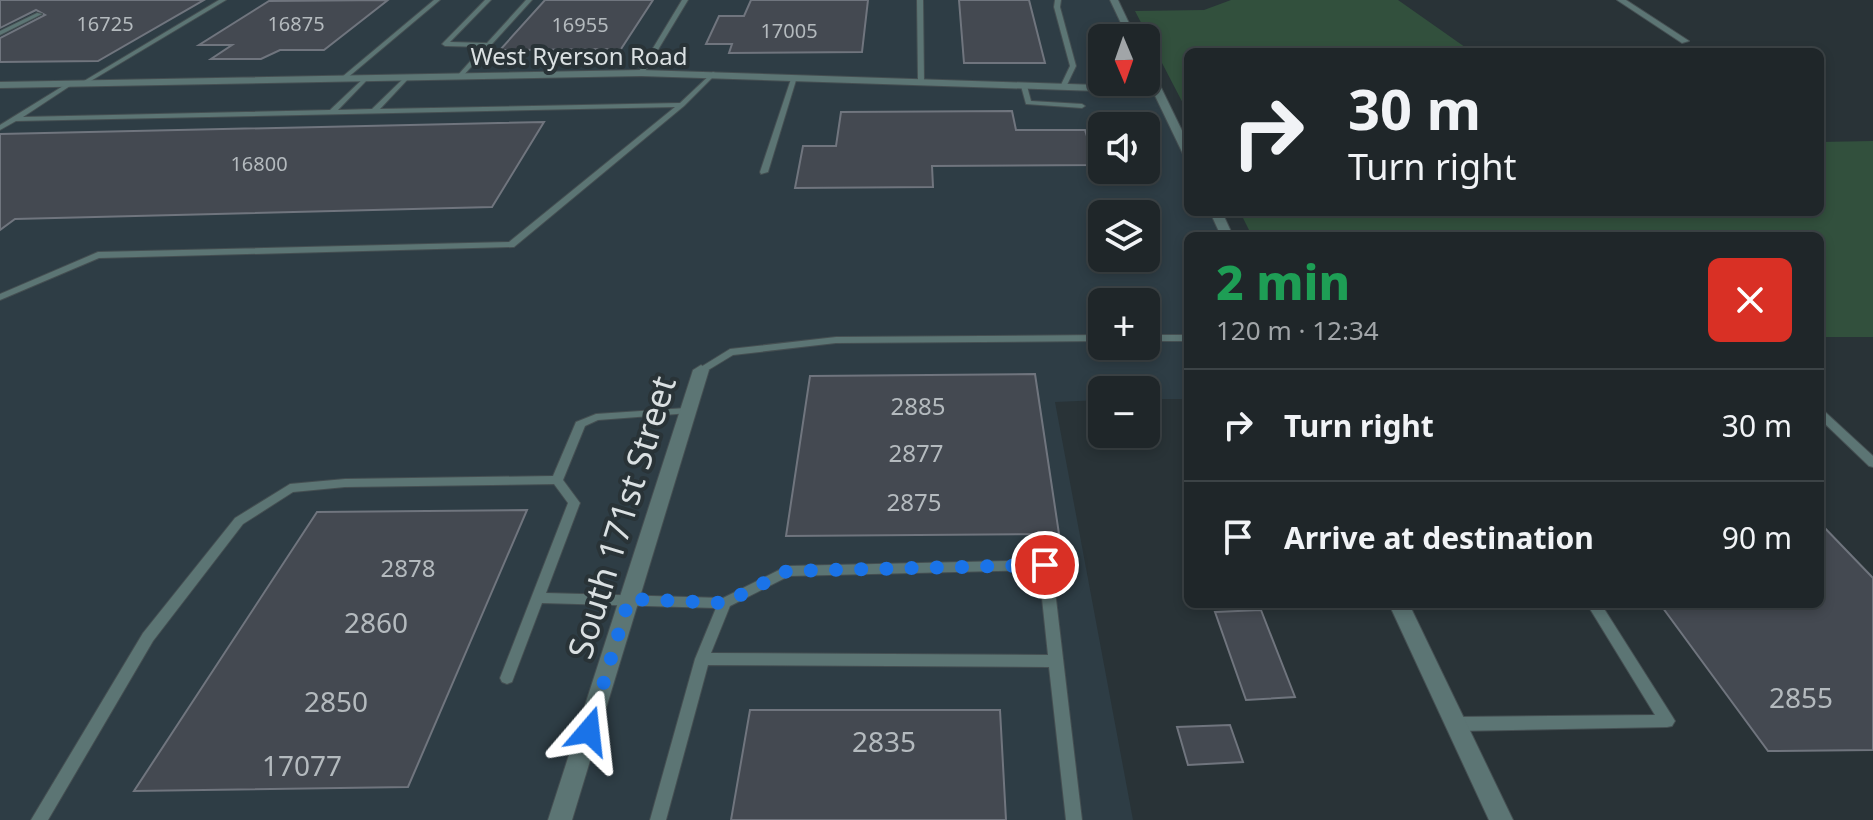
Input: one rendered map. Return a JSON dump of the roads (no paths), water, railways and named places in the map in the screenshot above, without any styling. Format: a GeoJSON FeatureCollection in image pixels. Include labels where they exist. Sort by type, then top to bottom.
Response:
{"type":"FeatureCollection","features":[{"type":"Feature","properties":{"kind":"street"},"geometry":{"type":"LineString","coordinates":[[1114,0],[1125,24]]}},
{"type":"Feature","properties":{"kind":"street"},"geometry":{"type":"LineString","coordinates":[[1621,0],[1685,41]]}},
{"type":"Feature","properties":{"kind":"street","name":"West Ryerson Road"},"geometry":{"type":"LineString","coordinates":[[0,85],[641,73],[1088,88]]}},
{"type":"Feature","properties":{"kind":"street"},"geometry":{"type":"LineString","coordinates":[[1160,96],[1184,146]]}},
{"type":"Feature","properties":{"kind":"street","name":"South 171st Street"},"geometry":{"type":"LineString","coordinates":[[560,820],[701,370]]}},
{"type":"Feature","properties":{"kind":"street"},"geometry":{"type":"LineString","coordinates":[[1401,608],[1501,820]]}},
{"type":"Feature","properties":{"kind":"lane"},"geometry":{"type":"LineString","coordinates":[[82,84],[223,0]]}},
{"type":"Feature","properties":{"kind":"lane"},"geometry":{"type":"LineString","coordinates":[[344,78],[437,0]]}},
{"type":"Feature","properties":{"kind":"lane"},"geometry":{"type":"LineString","coordinates":[[488,0],[445,44],[488,45]]}},
{"type":"Feature","properties":{"kind":"lane"},"geometry":{"type":"LineString","coordinates":[[460,76],[529,0]]}},
{"type":"Feature","properties":{"kind":"lane"},"geometry":{"type":"LineString","coordinates":[[641,73],[685,0]]}},
{"type":"Feature","properties":{"kind":"lane"},"geometry":{"type":"LineString","coordinates":[[920,0],[921,82]]}},
{"type":"Feature","properties":{"kind":"lane"},"geometry":{"type":"LineString","coordinates":[[1058,0],[1057,7],[1073,66],[1063,87]]}},
{"type":"Feature","properties":{"kind":"lane"},"geometry":{"type":"LineString","coordinates":[[0,33],[39,14]]}},
{"type":"Feature","properties":{"kind":"lane"},"geometry":{"type":"LineString","coordinates":[[0,297],[98,255],[511,245],[682,105],[713,74]]}},
{"type":"Feature","properties":{"kind":"lane"},"geometry":{"type":"LineString","coordinates":[[375,110],[407,77]]}},
{"type":"Feature","properties":{"kind":"lane"},"geometry":{"type":"LineString","coordinates":[[764,172],[794,77]]}},
{"type":"Feature","properties":{"kind":"lane"},"geometry":{"type":"LineString","coordinates":[[333,111],[366,78]]}},
{"type":"Feature","properties":{"kind":"lane"},"geometry":{"type":"LineString","coordinates":[[0,128],[70,84]]}},
{"type":"Feature","properties":{"kind":"lane"},"geometry":{"type":"LineString","coordinates":[[1024,86],[1028,103],[1082,106]]}},
{"type":"Feature","properties":{"kind":"lane"},"geometry":{"type":"LineString","coordinates":[[14,119],[682,105]]}},
{"type":"Feature","properties":{"kind":"lane"},"geometry":{"type":"LineString","coordinates":[[701,370],[730,352],[836,340],[1088,338]]}},
{"type":"Feature","properties":{"kind":"lane"},"geometry":{"type":"LineString","coordinates":[[1160,338],[1184,338]]}},
{"type":"Feature","properties":{"kind":"lane"},"geometry":{"type":"LineString","coordinates":[[557,480],[580,424],[596,417],[686,411]]}},
{"type":"Feature","properties":{"kind":"lane"},"geometry":{"type":"LineString","coordinates":[[1824,417],[1873,463]]}},
{"type":"Feature","properties":{"kind":"lane"},"geometry":{"type":"LineString","coordinates":[[507,678],[574,503],[557,480]]}},
{"type":"Feature","properties":{"kind":"lane"},"geometry":{"type":"LineString","coordinates":[[39,820],[148,637],[239,521],[290,488],[345,483],[557,480]]}},
{"type":"Feature","properties":{"kind":"lane"},"geometry":{"type":"LineString","coordinates":[[537,598],[725,603],[787,571],[1045,565],[1074,820]]}},
{"type":"Feature","properties":{"kind":"lane"},"geometry":{"type":"LineString","coordinates":[[658,820],[702,659],[725,603]]}},
{"type":"Feature","properties":{"kind":"lane"},"geometry":{"type":"LineString","coordinates":[[1456,724],[1667,721],[1596,608]]}},
{"type":"Feature","properties":{"kind":"lane"},"geometry":{"type":"LineString","coordinates":[[702,659],[1056,661]]}}]}
